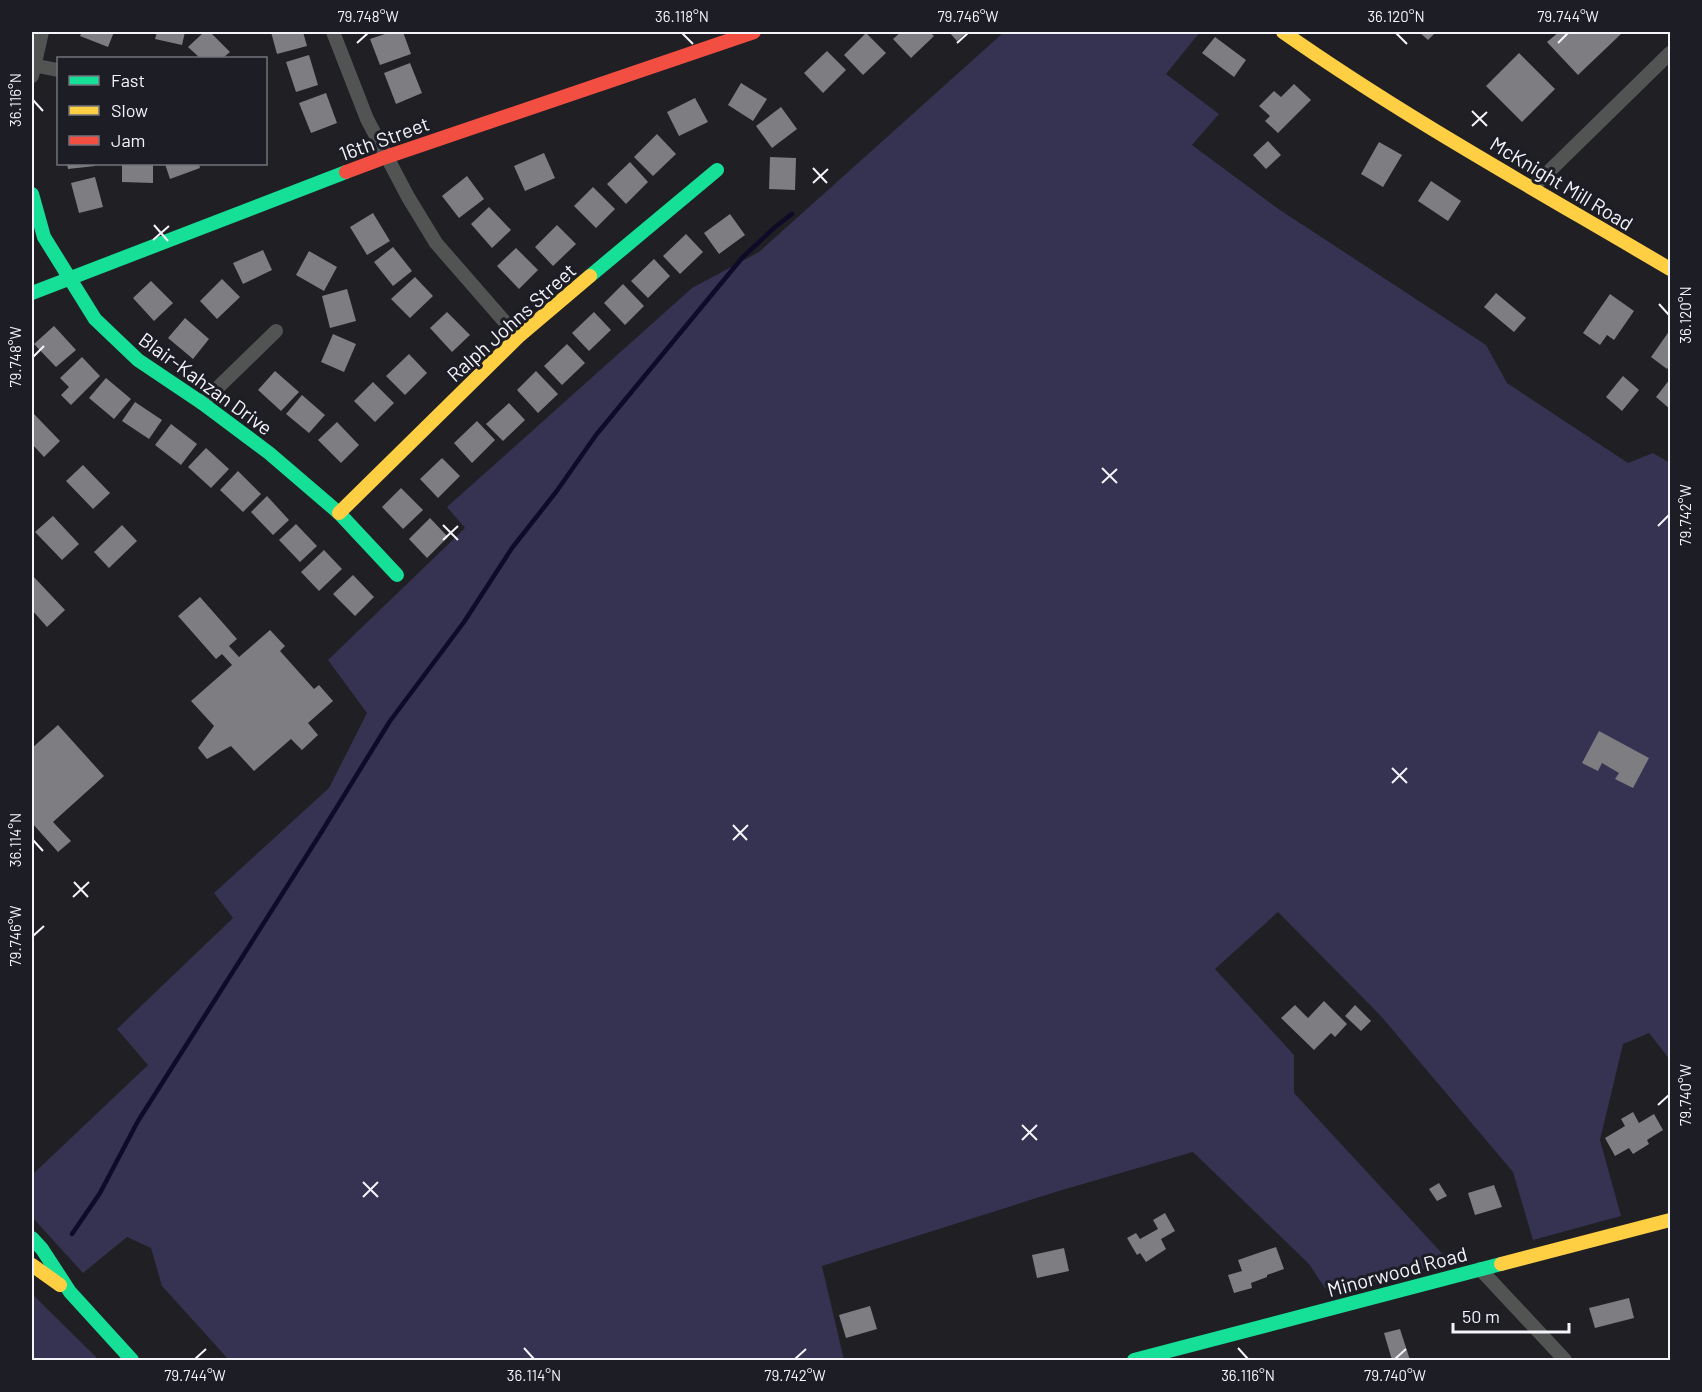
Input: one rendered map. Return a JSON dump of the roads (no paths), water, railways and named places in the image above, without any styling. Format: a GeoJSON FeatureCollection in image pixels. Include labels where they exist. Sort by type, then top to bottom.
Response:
{"type":"FeatureCollection","features":[{"type":"Feature","properties":{"kind":"street"},"geometry":{"type":"LineString","coordinates":[[42,32],[32,69],[57,70]]}},
{"type":"Feature","properties":{"kind":"street"},"geometry":{"type":"LineString","coordinates":[[333,32],[367,119],[386,157],[436,243],[519,337]]}},
{"type":"Feature","properties":{"kind":"street","name":"16th Street"},"geometry":{"type":"LineString","coordinates":[[32,293],[386,157],[754,32]]}},
{"type":"Feature","properties":{"kind":"street","name":"McKnight Mill Road"},"geometry":{"type":"LineString","coordinates":[[1283,32],[1330,65],[1447,138],[1671,269]]}},
{"type":"Feature","properties":{"kind":"street"},"geometry":{"type":"LineString","coordinates":[[1533,187],[1671,53]]}},
{"type":"Feature","properties":{"kind":"street","name":"Ralph Johns Street"},"geometry":{"type":"LineString","coordinates":[[339,513],[519,337],[717,170]]}},
{"type":"Feature","properties":{"kind":"street","name":"Blair-Kahzan Drive"},"geometry":{"type":"LineString","coordinates":[[32,194],[44,237],[95,319],[138,360],[202,403],[269,453],[339,513],[397,575]]}},
{"type":"Feature","properties":{"kind":"street"},"geometry":{"type":"LineString","coordinates":[[202,403],[276,331]]}},
{"type":"Feature","properties":{"kind":"street","name":"Minorwood Road"},"geometry":{"type":"LineString","coordinates":[[1134,1360],[1671,1220]]}},
{"type":"Feature","properties":{"kind":"street"},"geometry":{"type":"LineString","coordinates":[[32,1238],[42,1249],[70,1292],[132,1360]]}},
{"type":"Feature","properties":{"kind":"street"},"geometry":{"type":"LineString","coordinates":[[32,1265],[70,1292]]}},
{"type":"Feature","properties":{"kind":"street"},"geometry":{"type":"LineString","coordinates":[[1480,1269],[1565,1360]]}},
{"type":"Feature","properties":{"kind":"waterway"},"geometry":{"type":"LineString","coordinates":[[72,1234],[100,1193],[138,1121],[390,721],[464,622],[512,548],[556,492],[596,435],[742,258],[792,214]]}}]}
